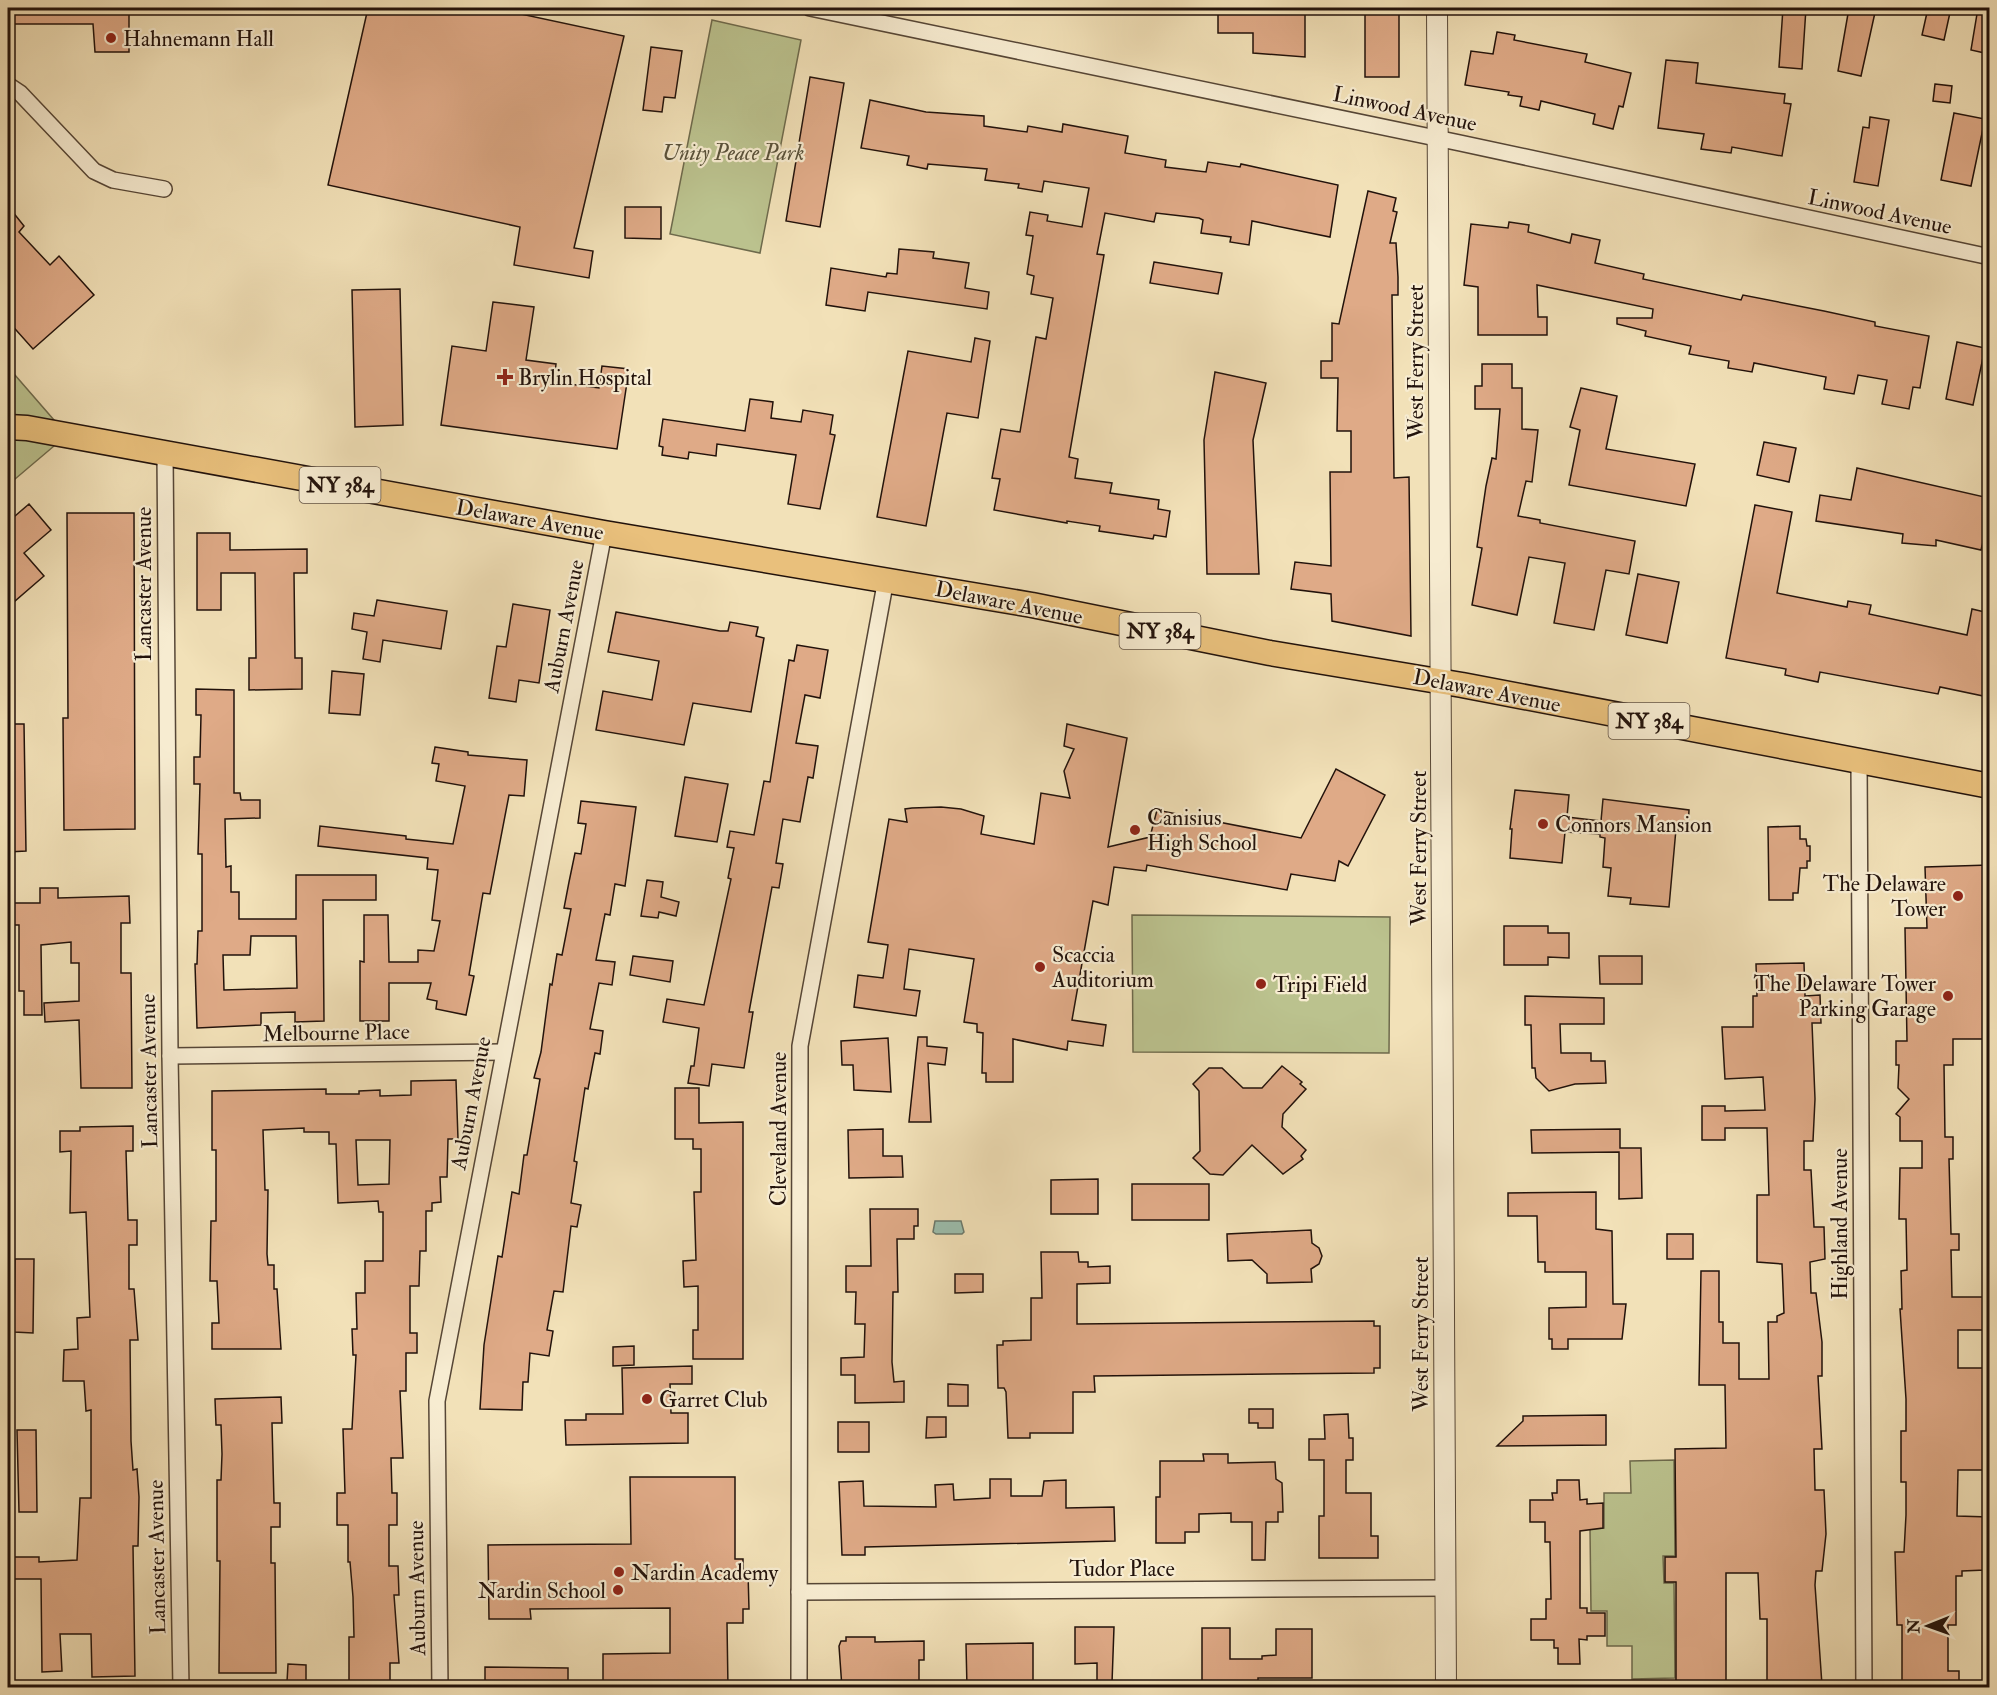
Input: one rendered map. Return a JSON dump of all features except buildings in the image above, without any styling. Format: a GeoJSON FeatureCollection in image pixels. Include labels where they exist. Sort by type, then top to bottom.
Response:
{"type":"FeatureCollection","features":[{"type":"Feature","properties":{"kind":"main road","name":"Delaware Avenue"},"geometry":{"type":"LineString","coordinates":[[14,425],[604,533],[886,579],[1270,653],[1440,681],[1989,786]]}},
{"type":"Feature","properties":{"kind":"street","name":"Linwood Avenue"},"geometry":{"type":"LineString","coordinates":[[810,8],[1438,138],[1989,257]]}},
{"type":"Feature","properties":{"kind":"street","name":"West Ferry Street"},"geometry":{"type":"LineString","coordinates":[[1437,8],[1446,1688]]}},
{"type":"Feature","properties":{"kind":"street"},"geometry":{"type":"LineString","coordinates":[[8,85],[20,93],[94,171],[113,180],[164,189]]}},
{"type":"Feature","properties":{"kind":"street","name":"Lancaster Avenue"},"geometry":{"type":"LineString","coordinates":[[165,453],[170,1056],[181,1688]]}},
{"type":"Feature","properties":{"kind":"street","name":"Auburn Avenue"},"geometry":{"type":"LineString","coordinates":[[440,1688],[437,1401],[604,533]]}},
{"type":"Feature","properties":{"kind":"street","name":"Cleveland Avenue"},"geometry":{"type":"LineString","coordinates":[[799,1688],[800,1046],[886,579]]}},
{"type":"Feature","properties":{"kind":"street","name":"Highland Avenue"},"geometry":{"type":"LineString","coordinates":[[1859,761],[1864,1688]]}},
{"type":"Feature","properties":{"kind":"street","name":"Melbourne Place"},"geometry":{"type":"LineString","coordinates":[[170,1056],[503,1052]]}},
{"type":"Feature","properties":{"kind":"street","name":"Tudor Place"},"geometry":{"type":"LineString","coordinates":[[799,1592],[1446,1588]]}},
{"type":"Feature","properties":{"kind":"green space","name":"Unity Peace Park"},"geometry":{"type":"Polygon","coordinates":[[[712,20],[801,40],[760,253],[670,234],[712,20]]]}},
{"type":"Feature","properties":{"kind":"green space"},"geometry":{"type":"Polygon","coordinates":[[[8,367],[67,435],[8,485],[8,367]]]}},
{"type":"Feature","properties":{"kind":"green space","name":"Tripi Field"},"geometry":{"type":"Polygon","coordinates":[[[1132,915],[1390,917],[1389,1053],[1133,1052],[1132,915]]]}},
{"type":"Feature","properties":{"kind":"green space"},"geometry":{"type":"Polygon","coordinates":[[[1674,1460],[1675,1556],[1663,1556],[1664,1583],[1674,1583],[1675,1678],[1632,1679],[1632,1646],[1607,1646],[1607,1611],[1591,1611],[1590,1529],[1604,1528],[1604,1493],[1631,1493],[1630,1461],[1674,1460]]]}},
{"type":"Feature","properties":{"kind":"shaded area"},"geometry":{"type":"Polygon","coordinates":[[[935,1221],[961,1221],[964,1232],[962,1234],[936,1234],[933,1232],[935,1221]]]}},
{"type":"Feature","properties":{"kind":"place","name":"Hahnemann Hall"},"geometry":{"type":"Point","coordinates":[111,38]}},
{"type":"Feature","properties":{"kind":"place","name":"Brylin Hospital"},"geometry":{"type":"Point","coordinates":[505,377]}},
{"type":"Feature","properties":{"kind":"place","name":"Connors Mansion"},"geometry":{"type":"Point","coordinates":[1543,824]}},
{"type":"Feature","properties":{"kind":"place","name":"Canisius High School"},"geometry":{"type":"Point","coordinates":[1135,830]}},
{"type":"Feature","properties":{"kind":"place","name":"The Delaware Tower"},"geometry":{"type":"Point","coordinates":[1958,896]}},
{"type":"Feature","properties":{"kind":"place","name":"Scaccia Auditorium"},"geometry":{"type":"Point","coordinates":[1040,967]}},
{"type":"Feature","properties":{"kind":"place","name":"Tripi Field"},"geometry":{"type":"Point","coordinates":[1261,984]}},
{"type":"Feature","properties":{"kind":"place","name":"The Delaware Tower Parking Garage"},"geometry":{"type":"Point","coordinates":[1948,996]}},
{"type":"Feature","properties":{"kind":"place","name":"Garret Club"},"geometry":{"type":"Point","coordinates":[647,1399]}},
{"type":"Feature","properties":{"kind":"place","name":"Nardin Academy"},"geometry":{"type":"Point","coordinates":[619,1572]}},
{"type":"Feature","properties":{"kind":"place","name":"Nardin School"},"geometry":{"type":"Point","coordinates":[618,1590]}}]}
